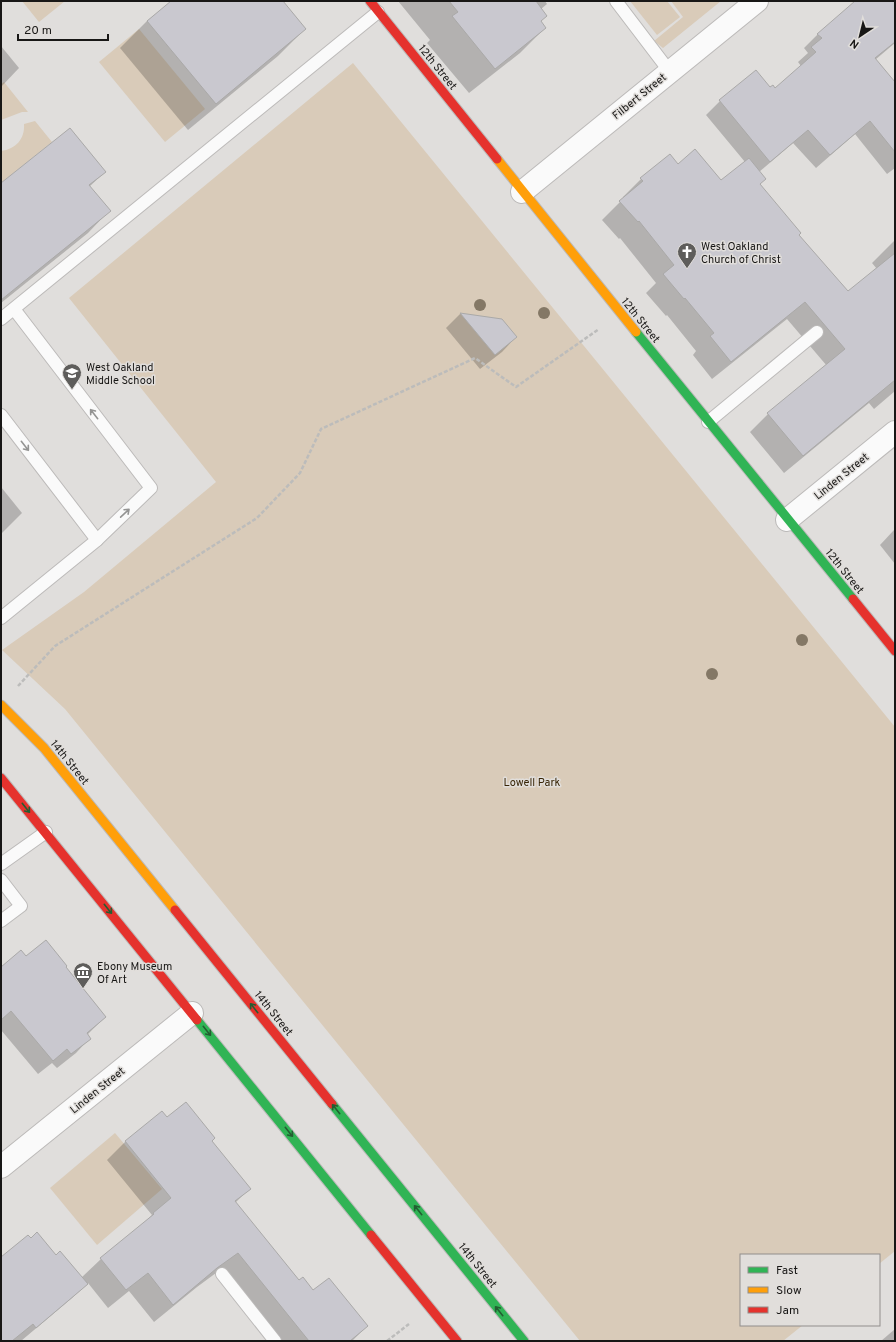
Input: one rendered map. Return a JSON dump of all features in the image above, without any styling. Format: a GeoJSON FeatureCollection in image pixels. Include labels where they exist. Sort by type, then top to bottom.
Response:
{"type":"FeatureCollection","features":[{"type":"Feature","properties":{"kind":"main road","name":"12th Street"},"geometry":{"type":"LineString","coordinates":[[370,1],[522,192],[895,651]]}},
{"type":"Feature","properties":{"kind":"main road","name":"14th Street"},"geometry":{"type":"LineString","coordinates":[[1,705],[44,748],[524,1341]]}},
{"type":"Feature","properties":{"kind":"main road"},"geometry":{"type":"LineString","coordinates":[[1,778],[457,1341]]}},
{"type":"Feature","properties":{"kind":"street","name":"Filbert Street"},"geometry":{"type":"LineString","coordinates":[[522,192],[757,1]]}},
{"type":"Feature","properties":{"kind":"street","name":"Linden Street"},"geometry":{"type":"LineString","coordinates":[[787,520],[895,432]]}},
{"type":"Feature","properties":{"kind":"street","name":"Linden Street"},"geometry":{"type":"LineString","coordinates":[[1,1167],[192,1013]]}},
{"type":"Feature","properties":{"kind":"lane"},"geometry":{"type":"LineString","coordinates":[[616,1],[670,72]]}},
{"type":"Feature","properties":{"kind":"lane"},"geometry":{"type":"LineString","coordinates":[[1,320],[378,12]]}},
{"type":"Feature","properties":{"kind":"lane"},"geometry":{"type":"LineString","coordinates":[[1,618],[97,540],[151,488],[14,309]]}},
{"type":"Feature","properties":{"kind":"lane"},"geometry":{"type":"LineString","coordinates":[[708,422],[817,332]]}},
{"type":"Feature","properties":{"kind":"lane"},"geometry":{"type":"LineString","coordinates":[[1,415],[97,540]]}},
{"type":"Feature","properties":{"kind":"lane"},"geometry":{"type":"LineString","coordinates":[[1,864],[46,832]]}},
{"type":"Feature","properties":{"kind":"lane"},"geometry":{"type":"LineString","coordinates":[[1,880],[21,906],[1,921]]}},
{"type":"Feature","properties":{"kind":"lane"},"geometry":{"type":"LineString","coordinates":[[222,1274],[275,1341]]}},
{"type":"Feature","properties":{"kind":"path"},"geometry":{"type":"LineString","coordinates":[[17,687],[55,646],[257,518],[300,473],[321,429],[475,358],[516,387],[621,314]]}},
{"type":"Feature","properties":{"kind":"green space"},"geometry":{"type":"Polygon","coordinates":[[[22,1],[65,1],[39,22],[22,1]]]}},
{"type":"Feature","properties":{"kind":"green space"},"geometry":{"type":"Polygon","coordinates":[[[630,1],[667,1],[680,17],[657,35],[630,1]]]}},
{"type":"Feature","properties":{"kind":"green space"},"geometry":{"type":"Polygon","coordinates":[[[671,1],[721,1],[663,48],[654,41],[683,17],[671,1]]]}},
{"type":"Feature","properties":{"kind":"green space"},"geometry":{"type":"Polygon","coordinates":[[[139,29],[205,109],[165,142],[99,62],[139,29]]]}},
{"type":"Feature","properties":{"kind":"green space","name":"Lowell Park"},"geometry":{"type":"Polygon","coordinates":[[[353,63],[895,727],[895,1251],[880,1263],[880,1254],[740,1254],[740,1326],[802,1326],[783,1341],[580,1341],[65,709],[2,650],[84,592],[216,482],[69,298],[353,63]]]}},
{"type":"Feature","properties":{"kind":"green space"},"geometry":{"type":"Polygon","coordinates":[[[4,82],[28,112],[22,112],[1,120],[1,84],[4,82]]]}},
{"type":"Feature","properties":{"kind":"green space"},"geometry":{"type":"Polygon","coordinates":[[[35,121],[52,142],[1,183],[1,151],[15,146],[21,139],[24,124],[35,121]]]}},
{"type":"Feature","properties":{"kind":"green space"},"geometry":{"type":"Polygon","coordinates":[[[115,1133],[162,1189],[97,1245],[50,1188],[115,1133]]]}},
{"type":"Feature","properties":{"kind":"building"},"geometry":{"type":"Polygon","coordinates":[[[171,1],[283,1],[306,29],[216,104],[147,21],[171,1]]]}},
{"type":"Feature","properties":{"kind":"building"},"geometry":{"type":"Polygon","coordinates":[[[449,1],[536,1],[547,16],[541,21],[546,28],[495,69],[452,16],[458,12],[449,1]]]}},
{"type":"Feature","properties":{"kind":"building"},"geometry":{"type":"Polygon","coordinates":[[[855,1],[895,1],[895,42],[875,58],[895,82],[895,152],[870,121],[830,155],[808,130],[770,162],[719,100],[756,70],[770,87],[773,85],[775,88],[816,52],[811,47],[822,38],[817,34],[855,1]]]}},
{"type":"Feature","properties":{"kind":"building"},"geometry":{"type":"Polygon","coordinates":[[[70,128],[106,172],[89,185],[111,211],[1,300],[1,183],[70,128]]]}},
{"type":"Feature","properties":{"kind":"building"},"geometry":{"type":"Polygon","coordinates":[[[695,149],[721,180],[749,158],[766,179],[760,184],[801,233],[799,235],[848,291],[895,253],[895,380],[803,456],[767,413],[845,349],[805,302],[731,362],[710,336],[714,333],[663,274],[674,265],[639,221],[638,222],[619,201],[643,181],[640,178],[670,154],[678,164],[695,149]]]}},
{"type":"Feature","properties":{"kind":"building"},"geometry":{"type":"Polygon","coordinates":[[[460,313],[502,319],[517,337],[495,355],[460,313]]]}},
{"type":"Feature","properties":{"kind":"building"},"geometry":{"type":"Polygon","coordinates":[[[46,940],[106,1017],[87,1033],[91,1039],[71,1054],[67,1049],[53,1061],[11,1011],[1,1020],[1,967],[21,950],[26,956],[46,940]]]}},
{"type":"Feature","properties":{"kind":"building"},"geometry":{"type":"Polygon","coordinates":[[[186,1102],[215,1138],[212,1141],[251,1189],[235,1201],[299,1280],[303,1277],[313,1290],[329,1278],[368,1326],[350,1341],[309,1341],[238,1253],[217,1268],[173,1305],[148,1273],[126,1290],[100,1258],[154,1214],[153,1213],[171,1198],[125,1141],[162,1111],[167,1117],[186,1102]]]}},
{"type":"Feature","properties":{"kind":"building"},"geometry":{"type":"Polygon","coordinates":[[[37,1232],[56,1255],[60,1251],[88,1284],[36,1328],[33,1324],[12,1341],[1,1341],[1,1257],[28,1235],[31,1238],[37,1232]]]}},
{"type":"Feature","properties":{"kind":"traffic: fast"},"geometry":{"type":"LineString","coordinates":[[636,332],[853,599]]}},
{"type":"Feature","properties":{"kind":"traffic: fast"},"geometry":{"type":"LineString","coordinates":[[197,1020],[371,1235]]}},
{"type":"Feature","properties":{"kind":"traffic: fast"},"geometry":{"type":"LineString","coordinates":[[332,1104],[524,1341]]}},
{"type":"Feature","properties":{"kind":"traffic: slow"},"geometry":{"type":"LineString","coordinates":[[497,159],[636,332]]}},
{"type":"Feature","properties":{"kind":"traffic: slow"},"geometry":{"type":"LineString","coordinates":[[1,705],[44,748],[175,910]]}},
{"type":"Feature","properties":{"kind":"traffic: jam"},"geometry":{"type":"LineString","coordinates":[[370,1],[497,159]]}},
{"type":"Feature","properties":{"kind":"traffic: jam"},"geometry":{"type":"LineString","coordinates":[[853,599],[895,651]]}},
{"type":"Feature","properties":{"kind":"traffic: jam"},"geometry":{"type":"LineString","coordinates":[[1,778],[197,1020]]}},
{"type":"Feature","properties":{"kind":"traffic: jam"},"geometry":{"type":"LineString","coordinates":[[175,910],[332,1104]]}},
{"type":"Feature","properties":{"kind":"traffic: jam"},"geometry":{"type":"LineString","coordinates":[[371,1235],[457,1341]]}},
{"type":"Feature","properties":{"kind":"place","name":"West Oakland Church of Christ"},"geometry":{"type":"Point","coordinates":[687,269]}},
{"type":"Feature","properties":{"kind":"place","name":"West Oakland Middle School"},"geometry":{"type":"Point","coordinates":[72,390]}},
{"type":"Feature","properties":{"kind":"place","name":"Ebony Museum Of Art"},"geometry":{"type":"Point","coordinates":[83,989]}}]}
